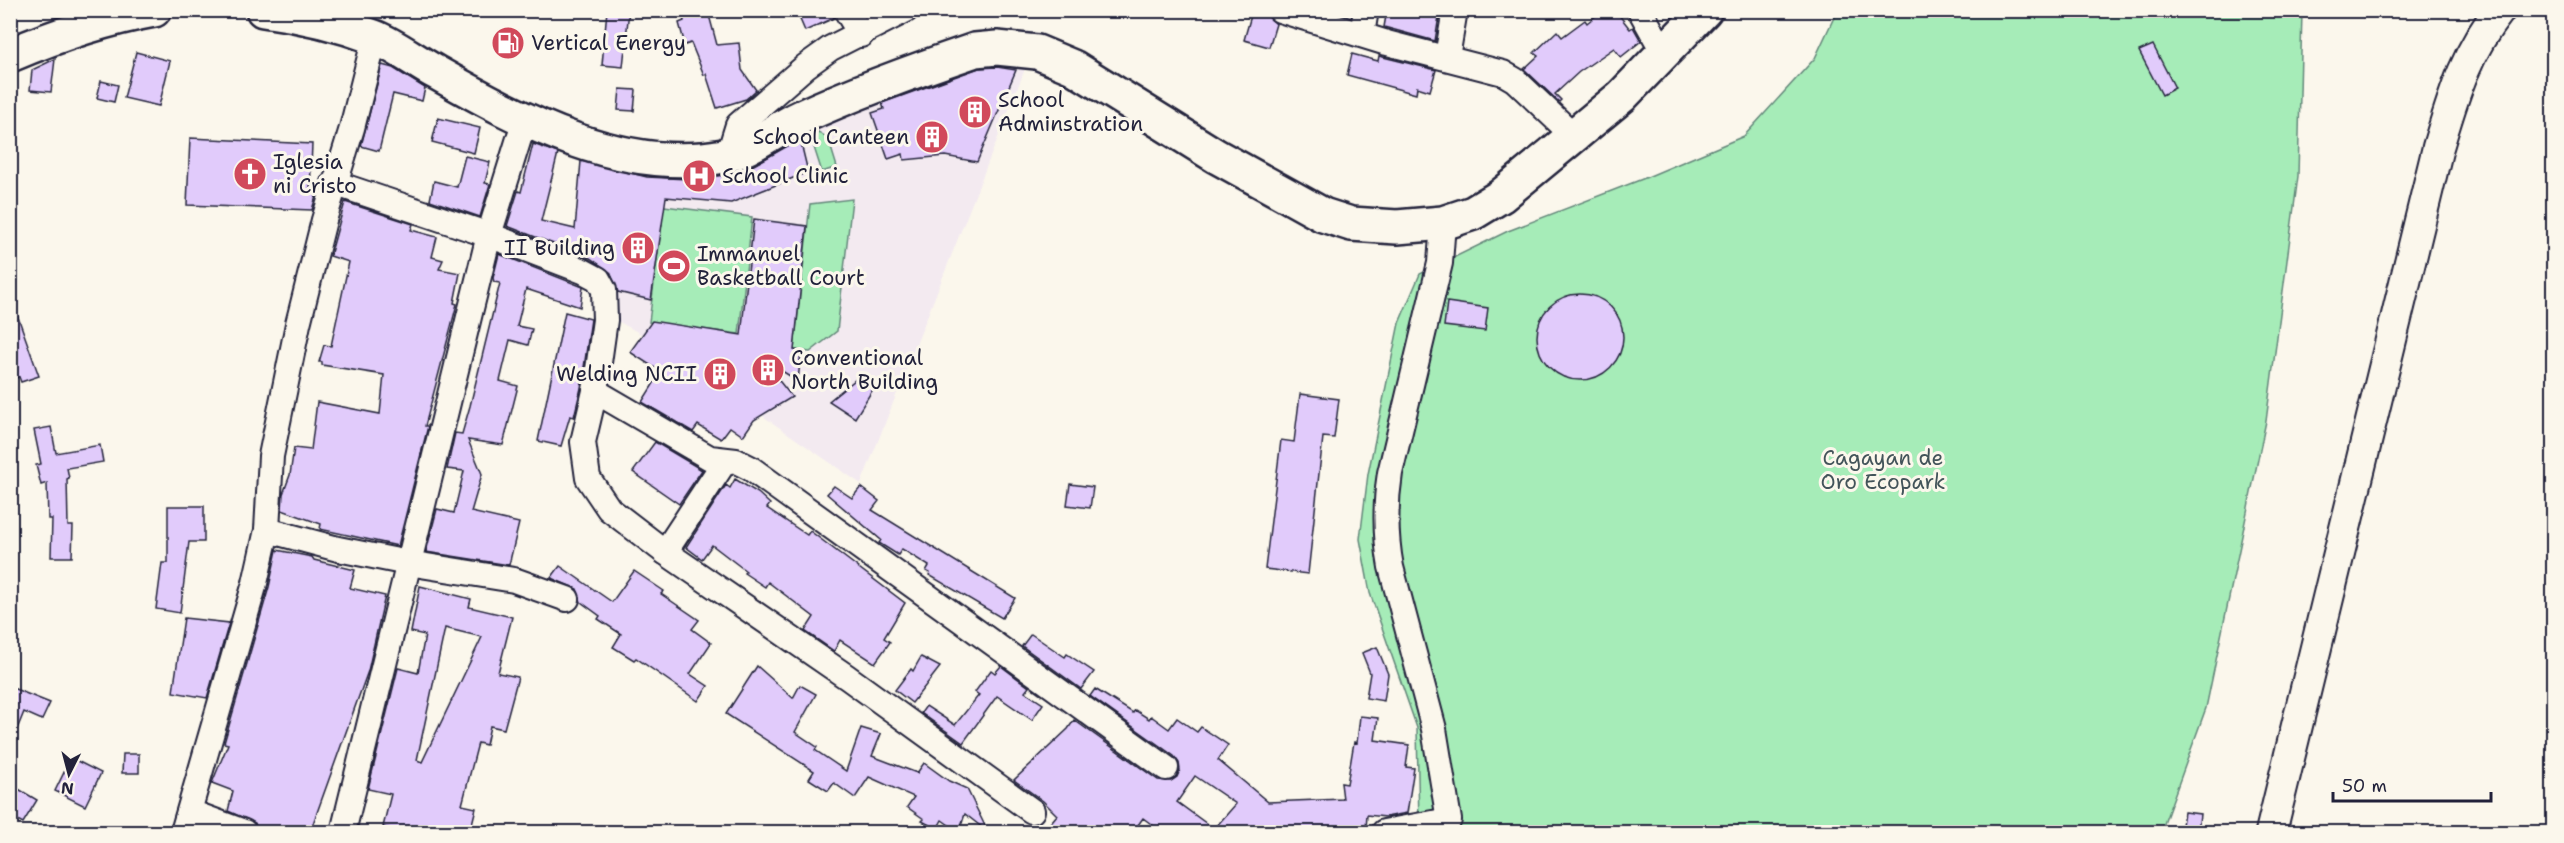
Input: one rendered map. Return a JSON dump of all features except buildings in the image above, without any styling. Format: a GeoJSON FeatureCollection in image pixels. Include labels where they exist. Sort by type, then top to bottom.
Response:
{"type":"FeatureCollection","features":[{"type":"Feature","properties":{"kind":"main road"},"geometry":{"type":"LineString","coordinates":[[10,55],[52,37],[93,24],[154,10]]}},
{"type":"Feature","properties":{"kind":"main road"},"geometry":{"type":"LineString","coordinates":[[263,10],[294,14],[375,38],[462,87],[556,134],[618,152],[682,159],[729,154],[791,121],[874,86],[975,50],[1018,49],[1037,52],[1073,67],[1216,156],[1323,215],[1351,225],[1374,227],[1443,223],[1473,213],[1501,196],[1622,96],[1705,10]]}},
{"type":"Feature","properties":{"kind":"street"},"geometry":{"type":"LineString","coordinates":[[846,10],[861,35]]}},
{"type":"Feature","properties":{"kind":"street"},"geometry":{"type":"LineString","coordinates":[[729,154],[735,132],[746,118],[807,66],[831,48],[861,35],[906,10]]}},
{"type":"Feature","properties":{"kind":"street"},"geometry":{"type":"LineString","coordinates":[[1280,10],[1364,22],[1398,46],[1503,73],[1515,80],[1573,135]]}},
{"type":"Feature","properties":{"kind":"street"},"geometry":{"type":"LineString","coordinates":[[1448,57],[1455,10]]}},
{"type":"Feature","properties":{"kind":"street"},"geometry":{"type":"LineString","coordinates":[[1640,10],[1664,53]]}},
{"type":"Feature","properties":{"kind":"street"},"geometry":{"type":"LineString","coordinates":[[2271,832],[2438,147],[2451,104],[2472,50],[2500,10]]}},
{"type":"Feature","properties":{"kind":"street"},"geometry":{"type":"LineString","coordinates":[[244,832],[186,822],[255,583],[267,530],[271,456],[298,324],[334,183],[352,128],[375,38]]}},
{"type":"Feature","properties":{"kind":"street"},"geometry":{"type":"LineString","coordinates":[[343,832],[489,235],[525,118]]}},
{"type":"Feature","properties":{"kind":"street"},"geometry":{"type":"LineString","coordinates":[[334,183],[489,235],[583,271],[598,279],[604,290],[606,306],[595,391],[583,442],[588,478],[609,509],[665,552],[847,677],[1032,812]]}},
{"type":"Feature","properties":{"kind":"street"},"geometry":{"type":"LineString","coordinates":[[1384,832],[1449,820],[1434,729],[1386,542],[1389,473],[1440,262],[1443,223]]}},
{"type":"Feature","properties":{"kind":"street"},"geometry":{"type":"LineString","coordinates":[[595,391],[710,458],[736,461],[750,468],[1166,768]]}},
{"type":"Feature","properties":{"kind":"street"},"geometry":{"type":"LineString","coordinates":[[665,552],[725,461]]}},
{"type":"Feature","properties":{"kind":"street"},"geometry":{"type":"LineString","coordinates":[[267,530],[338,549],[514,580],[567,599]]}},
{"type":"Feature","properties":{"kind":"shaded area"},"geometry":{"type":"Polygon","coordinates":[[[1003,57],[1025,69],[861,484],[654,341],[612,318],[624,158],[678,156],[1003,57]]]}},
{"type":"Feature","properties":{"kind":"green space","name":"Cagayan de Oro Ecopark"},"geometry":{"type":"Polygon","coordinates":[[[1837,11],[2302,11],[2298,176],[2266,421],[2206,708],[2161,832],[1416,832],[1419,823],[1417,728],[1370,593],[1360,539],[1368,474],[1399,323],[1420,274],[1508,231],[1645,178],[1744,136],[1815,58],[1837,11]]]}},
{"type":"Feature","properties":{"kind":"green space"},"geometry":{"type":"Polygon","coordinates":[[[818,132],[828,138],[837,167],[822,172],[810,135],[818,132]]]}},
{"type":"Feature","properties":{"kind":"green space"},"geometry":{"type":"Polygon","coordinates":[[[852,199],[837,331],[810,352],[794,350],[810,204],[852,199]]]}},
{"type":"Feature","properties":{"kind":"green space"},"geometry":{"type":"Polygon","coordinates":[[[664,206],[752,217],[739,334],[649,322],[664,206]]]}},
{"type":"Feature","properties":{"kind":"place","name":"Vertical Energy"},"geometry":{"type":"Point","coordinates":[508,43]}},
{"type":"Feature","properties":{"kind":"place","name":"School Adminstration"},"geometry":{"type":"Point","coordinates":[975,112]}},
{"type":"Feature","properties":{"kind":"place","name":"School Canteen"},"geometry":{"type":"Point","coordinates":[932,137]}},
{"type":"Feature","properties":{"kind":"place","name":"Iglesia ni Cristo"},"geometry":{"type":"Point","coordinates":[250,174]}},
{"type":"Feature","properties":{"kind":"place","name":"School Clinic"},"geometry":{"type":"Point","coordinates":[699,176]}},
{"type":"Feature","properties":{"kind":"place","name":"II Building"},"geometry":{"type":"Point","coordinates":[638,248]}},
{"type":"Feature","properties":{"kind":"place","name":"Immanuel Basketball Court"},"geometry":{"type":"Point","coordinates":[674,266]}},
{"type":"Feature","properties":{"kind":"place","name":"Conventional North Building"},"geometry":{"type":"Point","coordinates":[768,370]}},
{"type":"Feature","properties":{"kind":"place","name":"Welding NCII"},"geometry":{"type":"Point","coordinates":[720,374]}}]}
